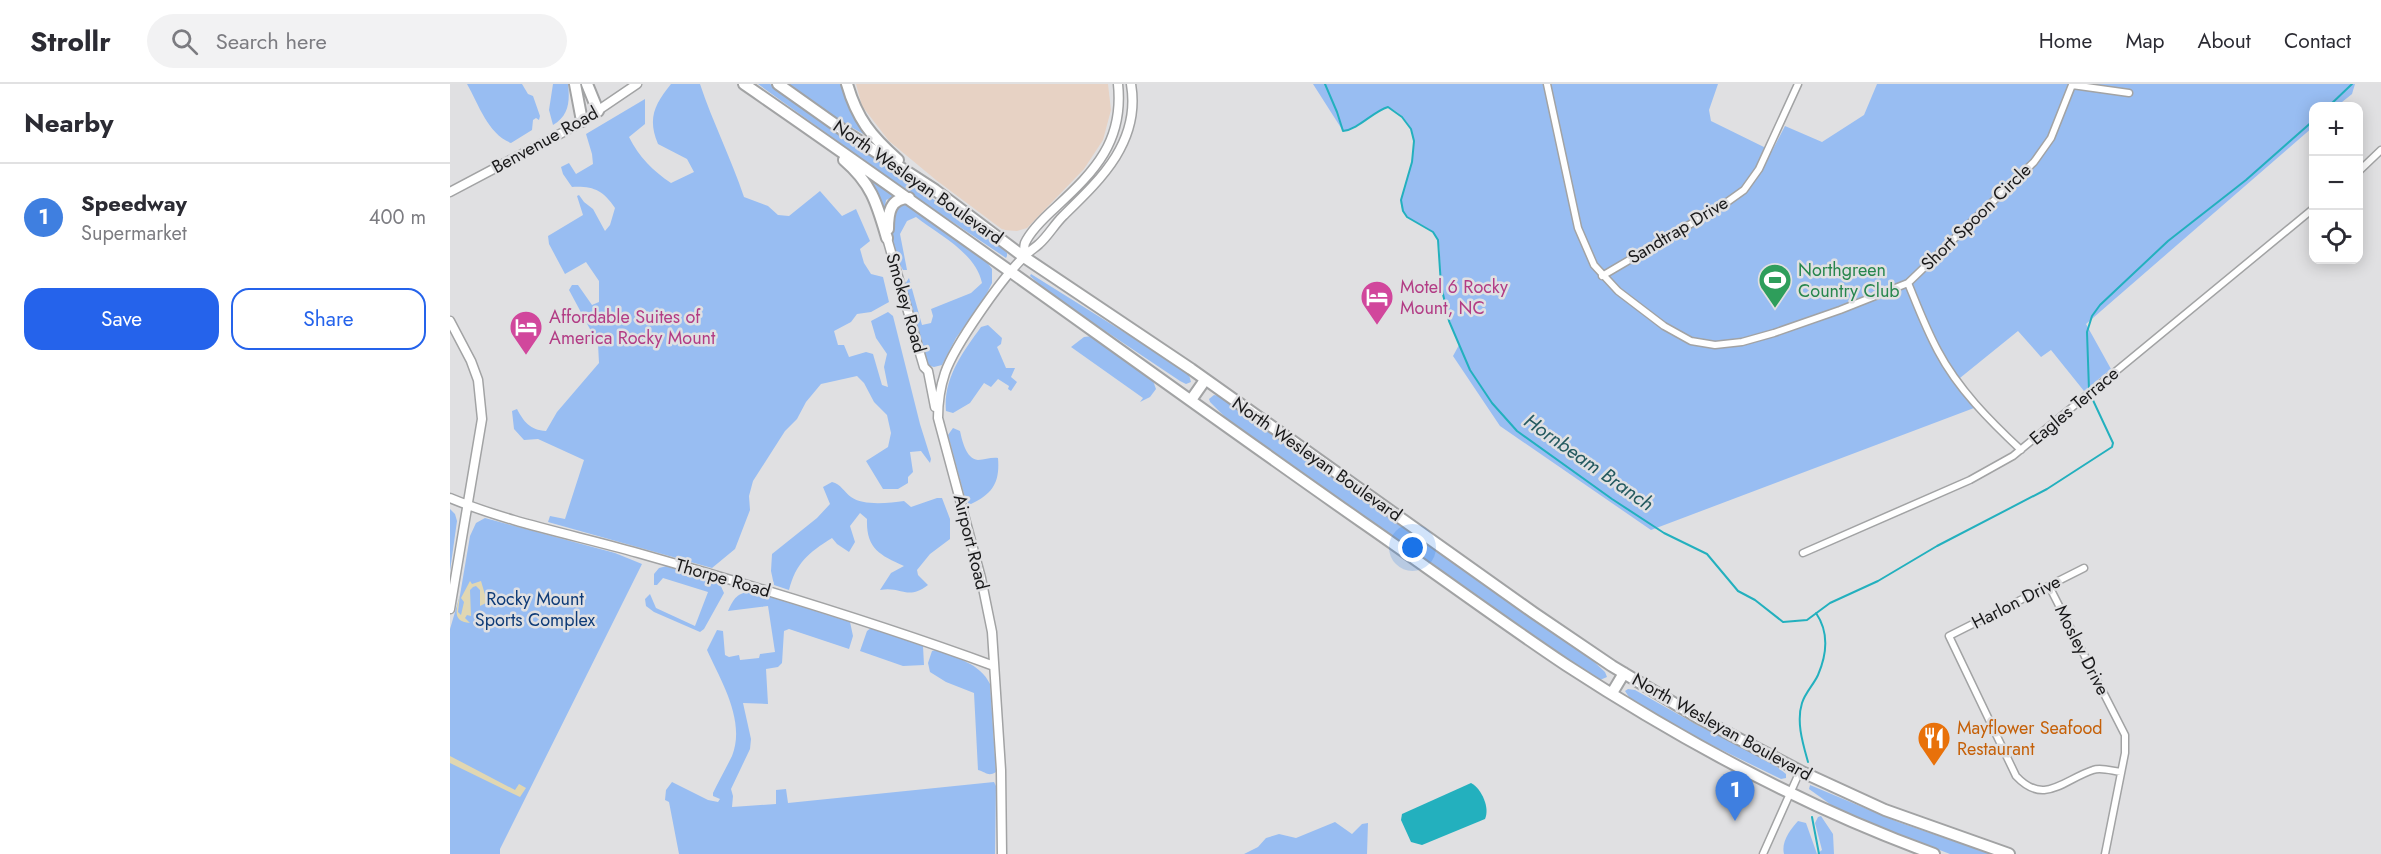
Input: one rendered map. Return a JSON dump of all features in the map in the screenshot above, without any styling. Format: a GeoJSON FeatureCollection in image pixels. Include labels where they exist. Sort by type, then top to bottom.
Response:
{"type":"FeatureCollection","features":[{"type":"Feature","properties":{"kind":"highway"},"geometry":{"type":"LineString","coordinates":[[575,84],[582,121]]}},
{"type":"Feature","properties":{"kind":"highway"},"geometry":{"type":"LineString","coordinates":[[587,84],[598,111]]}},
{"type":"Feature","properties":{"kind":"highway","name":"North Wesleyan Boulevard"},"geometry":{"type":"LineString","coordinates":[[744,84],[909,198],[1565,664],[1670,729],[1790,793],[1875,831],[1934,854]]}},
{"type":"Feature","properties":{"kind":"highway","name":"North Wesleyan Boulevard"},"geometry":{"type":"LineString","coordinates":[[778,84],[925,184],[1024,256],[1205,380],[1534,613],[1624,673],[1697,717],[1800,771],[1885,810],[2009,854]]}},
{"type":"Feature","properties":{"kind":"highway"},"geometry":{"type":"LineString","coordinates":[[848,84],[856,111],[876,141],[925,184]]}},
{"type":"Feature","properties":{"kind":"highway"},"geometry":{"type":"LineString","coordinates":[[796,119],[859,173],[868,184],[876,200],[887,238]]}},
{"type":"Feature","properties":{"kind":"highway"},"geometry":{"type":"LineString","coordinates":[[887,238],[888,213],[891,206],[896,201],[909,198]]}},
{"type":"Feature","properties":{"kind":"highway"},"geometry":{"type":"LineString","coordinates":[[1191,400],[1205,380]]}},
{"type":"Feature","properties":{"kind":"highway"},"geometry":{"type":"LineString","coordinates":[[1612,693],[1624,673]]}},
{"type":"Feature","properties":{"kind":"street","name":"Benvenue Road"},"geometry":{"type":"LineString","coordinates":[[450,192],[582,121],[637,84]]}},
{"type":"Feature","properties":{"kind":"street"},"geometry":{"type":"LineString","coordinates":[[1024,256],[1026,242],[1038,226],[1087,178],[1108,148],[1118,113],[1118,84]]}},
{"type":"Feature","properties":{"kind":"street"},"geometry":{"type":"LineString","coordinates":[[1024,256],[1040,243],[1061,217],[1100,180],[1118,155],[1130,122],[1131,84]]}},
{"type":"Feature","properties":{"kind":"street","name":"Short Spoon Circle"},"geometry":{"type":"LineString","coordinates":[[1547,84],[1578,228],[1588,255],[1602,276],[1637,306],[1678,335],[1691,341],[1715,345],[1742,342],[1774,333],[1908,283],[2034,162],[2051,138],[2072,85]]}},
{"type":"Feature","properties":{"kind":"street","name":"Sandtrap Drive"},"geometry":{"type":"LineString","coordinates":[[1602,276],[1723,205],[1744,190],[1759,169],[1798,84]]}},
{"type":"Feature","properties":{"kind":"street"},"geometry":{"type":"LineString","coordinates":[[2072,85],[2129,93]]}},
{"type":"Feature","properties":{"kind":"street"},"geometry":{"type":"LineString","coordinates":[[2363,167],[2381,150]]}},
{"type":"Feature","properties":{"kind":"street","name":"Eagles Terrace"},"geometry":{"type":"LineString","coordinates":[[1803,553],[1970,480],[2021,450],[2311,210]]}},
{"type":"Feature","properties":{"kind":"street","name":"Smokey Road"},"geometry":{"type":"LineString","coordinates":[[887,238],[924,367],[928,371],[938,418]]}},
{"type":"Feature","properties":{"kind":"street","name":"Airport Road"},"geometry":{"type":"LineString","coordinates":[[1002,854],[1001,770],[995,656],[987,605],[938,418],[939,398],[945,371],[971,327],[1024,256]]}},
{"type":"Feature","properties":{"kind":"street"},"geometry":{"type":"LineString","coordinates":[[1908,283],[1939,352],[1951,371],[1998,428],[2021,450]]}},
{"type":"Feature","properties":{"kind":"street"},"geometry":{"type":"LineString","coordinates":[[450,321],[471,361],[478,380],[482,419],[450,609]]}},
{"type":"Feature","properties":{"kind":"street","name":"Thorpe Road"},"geometry":{"type":"LineString","coordinates":[[450,498],[549,530],[636,552],[849,615],[994,666]]}},
{"type":"Feature","properties":{"kind":"street","name":"Harlon Drive"},"geometry":{"type":"LineString","coordinates":[[2084,568],[1949,636],[2016,776],[2022,783],[2035,789],[2050,790],[2095,769],[2121,772]]}},
{"type":"Feature","properties":{"kind":"street","name":"Mosley Drive"},"geometry":{"type":"LineString","coordinates":[[2049,585],[2125,735],[2126,744],[2105,854]]}},
{"type":"Feature","properties":{"kind":"street"},"geometry":{"type":"LineString","coordinates":[[1763,854],[1800,771]]}},
{"type":"Feature","properties":{"kind":"shaded area"},"geometry":{"type":"Polygon","coordinates":[[[856,84],[1108,84],[1111,110],[1103,140],[1084,169],[1027,228],[1017,231],[1003,230],[936,180],[889,141],[862,106],[856,84]]]}},
{"type":"Feature","properties":{"kind":"shaded area"},"geometry":{"type":"Polygon","coordinates":[[[1471,783],[1484,799],[1485,819],[1422,845],[1411,842],[1401,820],[1402,814],[1471,783]]]}},
{"type":"Feature","properties":{"kind":"green space"},"geometry":{"type":"Polygon","coordinates":[[[467,84],[522,84],[528,94],[533,96],[540,116],[539,120],[536,118],[533,120],[532,130],[511,143],[503,139],[490,126],[467,84]]]}},
{"type":"Feature","properties":{"kind":"green space"},"geometry":{"type":"Polygon","coordinates":[[[553,84],[568,84],[569,96],[565,113],[553,125],[549,110],[553,84]]]}},
{"type":"Feature","properties":{"kind":"green space"},"geometry":{"type":"Polygon","coordinates":[[[671,84],[700,84],[744,197],[768,206],[778,215],[789,216],[820,191],[842,216],[856,209],[870,241],[860,249],[864,263],[871,274],[883,277],[889,302],[871,312],[857,314],[851,322],[834,331],[838,345],[844,345],[849,357],[866,352],[873,354],[882,385],[888,387],[884,367],[887,354],[876,338],[871,321],[888,312],[893,316],[931,459],[930,463],[921,451],[910,452],[913,472],[908,477],[908,483],[898,489],[883,489],[866,461],[888,447],[891,433],[887,415],[874,402],[864,383],[857,376],[821,384],[806,402],[797,419],[785,431],[753,481],[749,496],[750,510],[735,549],[712,568],[548,522],[550,516],[565,519],[584,460],[538,439],[524,440],[514,429],[512,411],[517,409],[528,424],[546,431],[557,412],[599,363],[598,344],[569,290],[572,285],[578,285],[592,305],[599,302],[599,281],[586,262],[565,274],[549,244],[548,236],[583,215],[577,196],[579,195],[593,209],[605,231],[610,225],[615,208],[597,190],[572,187],[561,167],[569,163],[576,174],[593,164],[586,134],[645,99],[645,124],[629,137],[637,151],[652,168],[671,183],[694,172],[687,159],[658,144],[655,135],[654,112],[671,84]]]}},
{"type":"Feature","properties":{"kind":"green space"},"geometry":{"type":"Polygon","coordinates":[[[758,84],[770,84],[998,245],[1007,253],[1006,258],[911,194],[758,84]]]}},
{"type":"Feature","properties":{"kind":"green space"},"geometry":{"type":"Polygon","coordinates":[[[787,84],[845,84],[852,109],[865,135],[842,122],[787,84]]]}},
{"type":"Feature","properties":{"kind":"green space","name":"Northgreen Country Club"},"geometry":{"type":"Polygon","coordinates":[[[1313,84],[1718,84],[1709,110],[1711,121],[1772,151],[1785,126],[1822,142],[1864,115],[1877,84],[2355,84],[2352,94],[2342,102],[2309,102],[2309,130],[2086,324],[2111,369],[2084,391],[2051,350],[2041,357],[2018,331],[1955,382],[1974,408],[1651,530],[1500,426],[1453,356],[1459,345],[1442,295],[1437,238],[1428,229],[1407,216],[1401,205],[1413,150],[1411,130],[1406,121],[1388,107],[1355,127],[1343,131],[1313,84]]]}},
{"type":"Feature","properties":{"kind":"green space"},"geometry":{"type":"Polygon","coordinates":[[[863,171],[896,196],[886,200],[884,215],[875,189],[863,171]]]}},
{"type":"Feature","properties":{"kind":"green space"},"geometry":{"type":"Polygon","coordinates":[[[909,204],[983,257],[992,269],[992,283],[984,299],[956,338],[942,365],[934,367],[927,363],[905,284],[909,278],[922,325],[931,323],[933,316],[931,309],[971,293],[982,283],[978,272],[965,254],[916,217],[907,221],[900,234],[907,270],[903,270],[894,243],[892,227],[896,210],[909,204]]]}},
{"type":"Feature","properties":{"kind":"green space"},"geometry":{"type":"Polygon","coordinates":[[[1031,274],[1183,369],[1189,375],[1191,382],[1186,384],[1180,381],[1053,296],[1030,276],[1031,274]]]}},
{"type":"Feature","properties":{"kind":"green space"},"geometry":{"type":"Polygon","coordinates":[[[988,325],[1002,338],[1001,344],[997,347],[1006,368],[1015,368],[1011,377],[1017,382],[1011,391],[1008,389],[1009,386],[998,379],[991,387],[984,383],[970,403],[953,413],[946,411],[948,387],[956,366],[981,327],[988,325]]]}},
{"type":"Feature","properties":{"kind":"green space"},"geometry":{"type":"Polygon","coordinates":[[[1093,336],[1152,378],[1156,389],[1150,397],[1140,402],[1143,398],[1071,347],[1084,337],[1093,336]]]}},
{"type":"Feature","properties":{"kind":"green space"},"geometry":{"type":"Polygon","coordinates":[[[1214,395],[1220,396],[1590,658],[1605,672],[1607,677],[1600,680],[1545,645],[1226,418],[1210,402],[1209,399],[1214,395]]]}},
{"type":"Feature","properties":{"kind":"green space"},"geometry":{"type":"Polygon","coordinates":[[[953,428],[960,431],[965,449],[974,459],[998,458],[998,474],[994,486],[985,496],[971,504],[965,498],[948,435],[953,428]]]}},
{"type":"Feature","properties":{"kind":"green space"},"geometry":{"type":"Polygon","coordinates":[[[832,482],[840,486],[851,497],[862,502],[904,501],[911,507],[942,498],[950,519],[950,539],[930,554],[917,570],[918,575],[928,585],[921,590],[909,593],[888,589],[880,590],[891,573],[904,566],[876,549],[869,537],[867,519],[860,513],[850,526],[855,542],[849,552],[832,538],[816,549],[799,566],[789,590],[774,585],[771,571],[772,554],[817,518],[830,504],[823,487],[832,482]]]}},
{"type":"Feature","properties":{"kind":"green space"},"geometry":{"type":"Polygon","coordinates":[[[450,509],[457,521],[450,571],[450,509]]]}},
{"type":"Feature","properties":{"kind":"green space","name":"Rocky Mount Sports Complex"},"geometry":{"type":"Polygon","coordinates":[[[485,518],[615,553],[642,564],[500,849],[500,854],[450,854],[450,629],[460,595],[470,536],[476,523],[485,518]]]}},
{"type":"Feature","properties":{"kind":"green space"},"geometry":{"type":"Polygon","coordinates":[[[667,566],[719,582],[724,593],[704,629],[700,632],[654,612],[646,606],[645,599],[650,594],[656,608],[695,626],[708,592],[663,578],[657,585],[654,585],[654,574],[659,568],[667,566]]]}},
{"type":"Feature","properties":{"kind":"green space"},"geometry":{"type":"Polygon","coordinates":[[[752,591],[850,622],[853,636],[849,649],[789,629],[784,631],[782,663],[778,667],[766,669],[768,704],[743,703],[751,739],[750,749],[731,789],[732,807],[776,804],[776,790],[786,789],[788,803],[994,782],[996,786],[995,854],[679,854],[669,802],[665,800],[666,790],[672,782],[708,800],[718,802],[720,799],[713,796],[713,793],[736,743],[734,715],[730,702],[707,650],[717,630],[723,631],[725,655],[729,657],[739,655],[740,660],[759,658],[760,654],[775,652],[768,606],[728,611],[737,597],[752,591]]]}},
{"type":"Feature","properties":{"kind":"green space"},"geometry":{"type":"Polygon","coordinates":[[[871,628],[923,646],[924,665],[903,666],[860,651],[867,631],[871,628]]]}},
{"type":"Feature","properties":{"kind":"green space"},"geometry":{"type":"Polygon","coordinates":[[[936,650],[974,666],[990,684],[996,772],[989,774],[978,770],[974,693],[946,682],[930,672],[928,663],[932,651],[936,650]]]}},
{"type":"Feature","properties":{"kind":"green space"},"geometry":{"type":"Polygon","coordinates":[[[1635,690],[1699,726],[1766,758],[1786,774],[1786,778],[1781,779],[1693,736],[1631,700],[1625,691],[1635,690]]]}},
{"type":"Feature","properties":{"kind":"green space"},"geometry":{"type":"Polygon","coordinates":[[[1810,785],[1898,822],[1991,854],[1950,854],[1841,812],[1809,789],[1810,785]]]}},
{"type":"Feature","properties":{"kind":"green space"},"geometry":{"type":"Polygon","coordinates":[[[1821,816],[1833,834],[1834,854],[1817,854],[1822,850],[1815,823],[1821,816]]]}},
{"type":"Feature","properties":{"kind":"green space"},"geometry":{"type":"Polygon","coordinates":[[[1798,821],[1806,823],[1817,854],[1784,854],[1785,841],[1798,821]]]}},
{"type":"Feature","properties":{"kind":"green space"},"geometry":{"type":"Polygon","coordinates":[[[1335,822],[1352,834],[1362,824],[1368,823],[1367,854],[1244,854],[1258,847],[1266,838],[1279,834],[1296,838],[1335,822]]]}},
{"type":"Feature","properties":{"kind":"sand"},"geometry":{"type":"Polygon","coordinates":[[[470,581],[472,584],[481,581],[486,603],[480,606],[480,590],[476,586],[470,590],[471,616],[467,615],[465,618],[470,623],[460,620],[457,610],[460,595],[458,612],[461,615],[464,602],[461,598],[470,581]]]}},
{"type":"Feature","properties":{"kind":"sand"},"geometry":{"type":"Polygon","coordinates":[[[450,756],[515,790],[519,784],[526,788],[520,797],[450,763],[450,756]]]}},
{"type":"Feature","properties":{"kind":"waterway","name":"Hornbeam Branch"},"geometry":{"type":"LineString","coordinates":[[1325,84],[1343,131],[1355,127],[1388,107],[1402,117],[1411,129],[1414,141],[1412,162],[1401,200],[1403,211],[1407,217],[1433,232],[1438,240],[1441,285],[1449,321],[1470,370],[1492,403],[1517,431],[1612,499],[1664,533],[1707,554],[1738,591],[1755,600],[1783,622],[1807,620],[1830,603],[1878,581],[1937,546],[2047,489],[2112,447],[2113,443],[2091,396]]}},
{"type":"Feature","properties":{"kind":"waterway"},"geometry":{"type":"LineString","coordinates":[[2333,102],[2352,84]]}},
{"type":"Feature","properties":{"kind":"waterway"},"geometry":{"type":"LineString","coordinates":[[2089,390],[2087,332],[2092,316],[2100,305],[2168,241],[2246,180],[2309,124]]}},
{"type":"Feature","properties":{"kind":"waterway","name":"Hornbeam Branch"},"geometry":{"type":"LineString","coordinates":[[1808,762],[1801,733],[1800,710],[1803,699],[1821,667],[1825,651],[1825,635],[1816,613]]}},
{"type":"Feature","properties":{"kind":"waterway","name":"Hornbeam Branch"},"geometry":{"type":"LineString","coordinates":[[1812,817],[1819,854]]}},
{"type":"Feature","properties":{"kind":"place","name":"Northgreen Country Club"},"geometry":{"type":"Point","coordinates":[1775,309]}},
{"type":"Feature","properties":{"kind":"place","name":"Motel 6 Rocky Mount, NC"},"geometry":{"type":"Point","coordinates":[1377,326]}},
{"type":"Feature","properties":{"kind":"place","name":"Affordable Suites of America Rocky Mount"},"geometry":{"type":"Point","coordinates":[526,356]}},
{"type":"Feature","properties":{"kind":"place","name":"Mayflower Seafood Restaurant"},"geometry":{"type":"Point","coordinates":[1934,767]}},
{"type":"Feature","properties":{"kind":"place","name":"Speedway"},"geometry":{"type":"Point","coordinates":[1735,821]}}]}
